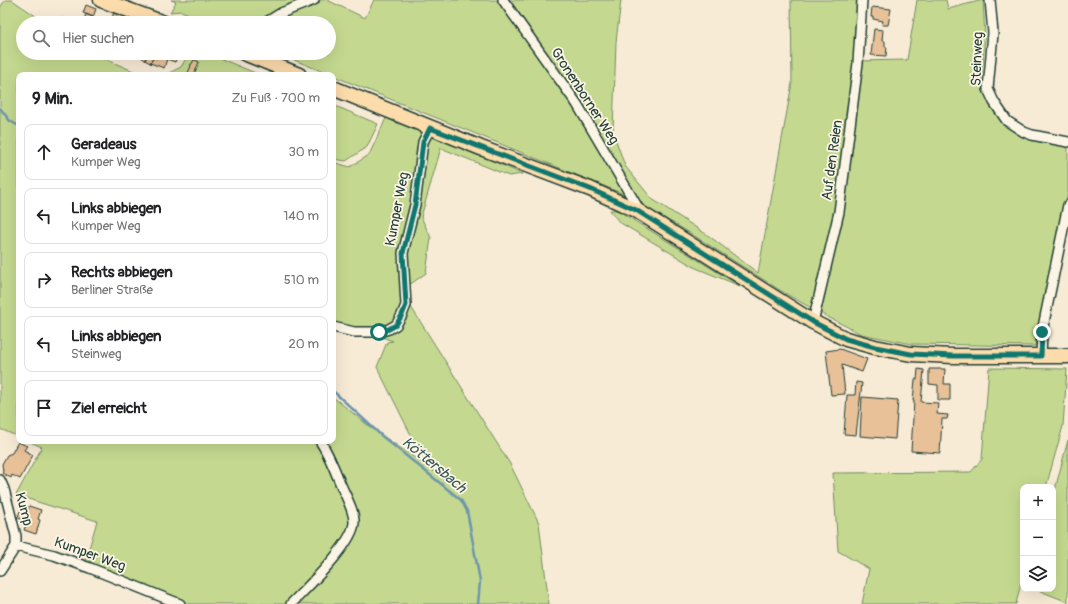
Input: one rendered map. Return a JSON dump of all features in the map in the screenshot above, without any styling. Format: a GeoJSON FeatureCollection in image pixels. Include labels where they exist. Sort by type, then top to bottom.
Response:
{"type":"FeatureCollection","features":[{"type":"Feature","properties":{"kind":"main road"},"geometry":{"type":"LineString","coordinates":[[101,0],[145,16]]}},
{"type":"Feature","properties":{"kind":"main road"},"geometry":{"type":"LineString","coordinates":[[262,60],[292,72]]}},
{"type":"Feature","properties":{"kind":"main road"},"geometry":{"type":"LineString","coordinates":[[336,89],[430,128],[590,189],[636,210],[813,322],[846,339],[875,347],[911,354],[953,356],[1068,356]]}},
{"type":"Feature","properties":{"kind":"street"},"geometry":{"type":"LineString","coordinates":[[277,16],[314,0]]}},
{"type":"Feature","properties":{"kind":"street","name":"Gronenborner Weg"},"geometry":{"type":"LineString","coordinates":[[503,0],[577,104],[637,206],[636,210]]}},
{"type":"Feature","properties":{"kind":"street","name":"Auf den Reien"},"geometry":{"type":"LineString","coordinates":[[813,322],[839,212],[858,63],[862,0]]}},
{"type":"Feature","properties":{"kind":"street","name":"Steinweg"},"geometry":{"type":"LineString","coordinates":[[990,0],[993,33],[988,89],[994,102],[1007,121],[1024,132],[1032,136],[1068,142]]}},
{"type":"Feature","properties":{"kind":"street","name":"Kumper Weg"},"geometry":{"type":"LineString","coordinates":[[336,328],[354,332],[379,332],[396,325],[402,315],[406,305],[403,253],[415,205],[423,142],[430,128]]}},
{"type":"Feature","properties":{"kind":"street"},"geometry":{"type":"LineString","coordinates":[[1041,356],[1042,332],[1068,205]]}},
{"type":"Feature","properties":{"kind":"street"},"geometry":{"type":"LineString","coordinates":[[291,604],[342,549],[353,530],[355,521],[338,478],[321,444]]}},
{"type":"Feature","properties":{"kind":"street","name":"Kump"},"geometry":{"type":"LineString","coordinates":[[0,480],[4,489],[16,536],[16,546]]}},
{"type":"Feature","properties":{"kind":"street"},"geometry":{"type":"LineString","coordinates":[[0,571],[16,546]]}},
{"type":"Feature","properties":{"kind":"street","name":"Kumper Weg"},"geometry":{"type":"LineString","coordinates":[[16,546],[36,550],[68,560],[180,604]]}},
{"type":"Feature","properties":{"kind":"green space"},"geometry":{"type":"Polygon","coordinates":[[[5,0],[12,0],[36,16],[16,16],[16,60],[107,60],[136,72],[16,72],[16,436],[0,429],[0,8],[5,0]]]}},
{"type":"Feature","properties":{"kind":"green space"},"geometry":{"type":"Polygon","coordinates":[[[171,0],[327,0],[365,18],[374,0],[621,0],[616,42],[613,132],[625,166],[652,199],[709,236],[758,273],[792,83],[791,0],[859,0],[856,61],[907,60],[917,0],[946,0],[948,9],[983,0],[985,37],[981,85],[1002,122],[1026,139],[1068,147],[1068,192],[1035,346],[912,344],[861,334],[783,292],[685,230],[621,193],[336,77],[336,72],[324,72],[294,60],[336,60],[336,16],[194,16],[181,11],[170,12],[176,2],[171,0]]]}},
{"type":"Feature","properties":{"kind":"green space"},"geometry":{"type":"Polygon","coordinates":[[[185,60],[224,60],[253,72],[171,72],[181,67],[185,60]]]}},
{"type":"Feature","properties":{"kind":"green space"},"geometry":{"type":"Polygon","coordinates":[[[336,106],[378,124],[367,147],[346,161],[336,159],[336,106]]]}},
{"type":"Feature","properties":{"kind":"green space"},"geometry":{"type":"Polygon","coordinates":[[[388,114],[522,174],[509,176],[441,148],[421,217],[431,238],[426,273],[401,291],[510,464],[539,523],[549,604],[174,604],[83,569],[97,521],[16,495],[42,447],[35,444],[336,444],[336,399],[370,427],[447,480],[415,443],[377,367],[387,342],[393,341],[360,329],[336,323],[336,163],[350,167],[369,155],[388,114]]]}},
{"type":"Feature","properties":{"kind":"green space"},"geometry":{"type":"Polygon","coordinates":[[[610,210],[617,210],[740,286],[696,268],[619,222],[610,210]]]}},
{"type":"Feature","properties":{"kind":"green space"},"geometry":{"type":"Polygon","coordinates":[[[989,368],[1067,369],[1063,426],[1047,484],[1020,484],[1020,587],[1016,604],[862,604],[869,569],[838,551],[833,473],[971,472],[982,459],[989,368]]]}},
{"type":"Feature","properties":{"kind":"green space"},"geometry":{"type":"Polygon","coordinates":[[[1068,440],[1068,602],[1043,592],[1056,592],[1056,486],[1068,440]]]}},
{"type":"Feature","properties":{"kind":"building"},"geometry":{"type":"Polygon","coordinates":[[[86,5],[96,9],[93,16],[83,13],[86,5]]]}},
{"type":"Feature","properties":{"kind":"building"},"geometry":{"type":"Polygon","coordinates":[[[872,7],[891,9],[888,25],[882,25],[883,21],[873,19],[873,17],[871,17],[872,7]]]}},
{"type":"Feature","properties":{"kind":"building"},"geometry":{"type":"Polygon","coordinates":[[[114,13],[122,16],[112,16],[114,13]]]}},
{"type":"Feature","properties":{"kind":"building"},"geometry":{"type":"Polygon","coordinates":[[[874,29],[883,30],[882,41],[885,41],[885,47],[887,47],[886,56],[871,55],[874,29]]]}},
{"type":"Feature","properties":{"kind":"building"},"geometry":{"type":"Polygon","coordinates":[[[145,60],[152,60],[150,63],[145,60]]]}},
{"type":"Feature","properties":{"kind":"building"},"geometry":{"type":"Polygon","coordinates":[[[152,60],[167,60],[164,68],[150,63],[152,60]]]}},
{"type":"Feature","properties":{"kind":"building"},"geometry":{"type":"Polygon","coordinates":[[[194,60],[199,62],[195,72],[188,72],[194,60]]]}},
{"type":"Feature","properties":{"kind":"building"},"geometry":{"type":"Polygon","coordinates":[[[840,349],[867,359],[862,372],[842,365],[845,394],[831,395],[826,351],[840,349]]]}},
{"type":"Feature","properties":{"kind":"building"},"geometry":{"type":"Polygon","coordinates":[[[918,369],[924,370],[921,402],[938,403],[937,414],[948,415],[947,419],[942,419],[940,453],[911,451],[913,401],[915,379],[917,380],[918,369]]]}},
{"type":"Feature","properties":{"kind":"building"},"geometry":{"type":"Polygon","coordinates":[[[929,369],[945,369],[944,384],[950,384],[950,400],[938,400],[938,385],[929,384],[929,369]]]}},
{"type":"Feature","properties":{"kind":"building"},"geometry":{"type":"Polygon","coordinates":[[[856,382],[862,383],[856,435],[844,434],[847,395],[855,395],[856,382]]]}},
{"type":"Feature","properties":{"kind":"building"},"geometry":{"type":"Polygon","coordinates":[[[862,397],[898,400],[895,439],[860,436],[862,397]]]}},
{"type":"Feature","properties":{"kind":"building"},"geometry":{"type":"Polygon","coordinates":[[[17,444],[22,444],[27,446],[24,450],[33,455],[20,479],[12,475],[11,478],[2,473],[2,464],[7,455],[12,453],[17,444]]]}},
{"type":"Feature","properties":{"kind":"building"},"geometry":{"type":"Polygon","coordinates":[[[29,506],[41,510],[36,534],[24,530],[29,517],[26,516],[29,506]]]}},
{"type":"Feature","properties":{"kind":"building"},"geometry":{"type":"Polygon","coordinates":[[[20,511],[27,513],[26,516],[29,517],[27,521],[17,519],[20,511]]]}},
{"type":"Feature","properties":{"kind":"waterway","name":"Köttersbach"},"geometry":{"type":"LineString","coordinates":[[0,108],[10,121],[16,124]]}},
{"type":"Feature","properties":{"kind":"waterway","name":"Köttersbach"},"geometry":{"type":"LineString","coordinates":[[336,394],[383,437],[461,500],[467,511],[480,581],[478,604]]}},
{"type":"Feature","properties":{"kind":"route"},"geometry":{"type":"LineString","coordinates":[[379,332],[396,325],[406,305],[403,253],[415,205],[423,142],[430,128],[540,169],[590,189],[636,210],[813,322],[846,339],[875,347],[911,354],[953,356],[1041,356],[1042,332]]}}]}
